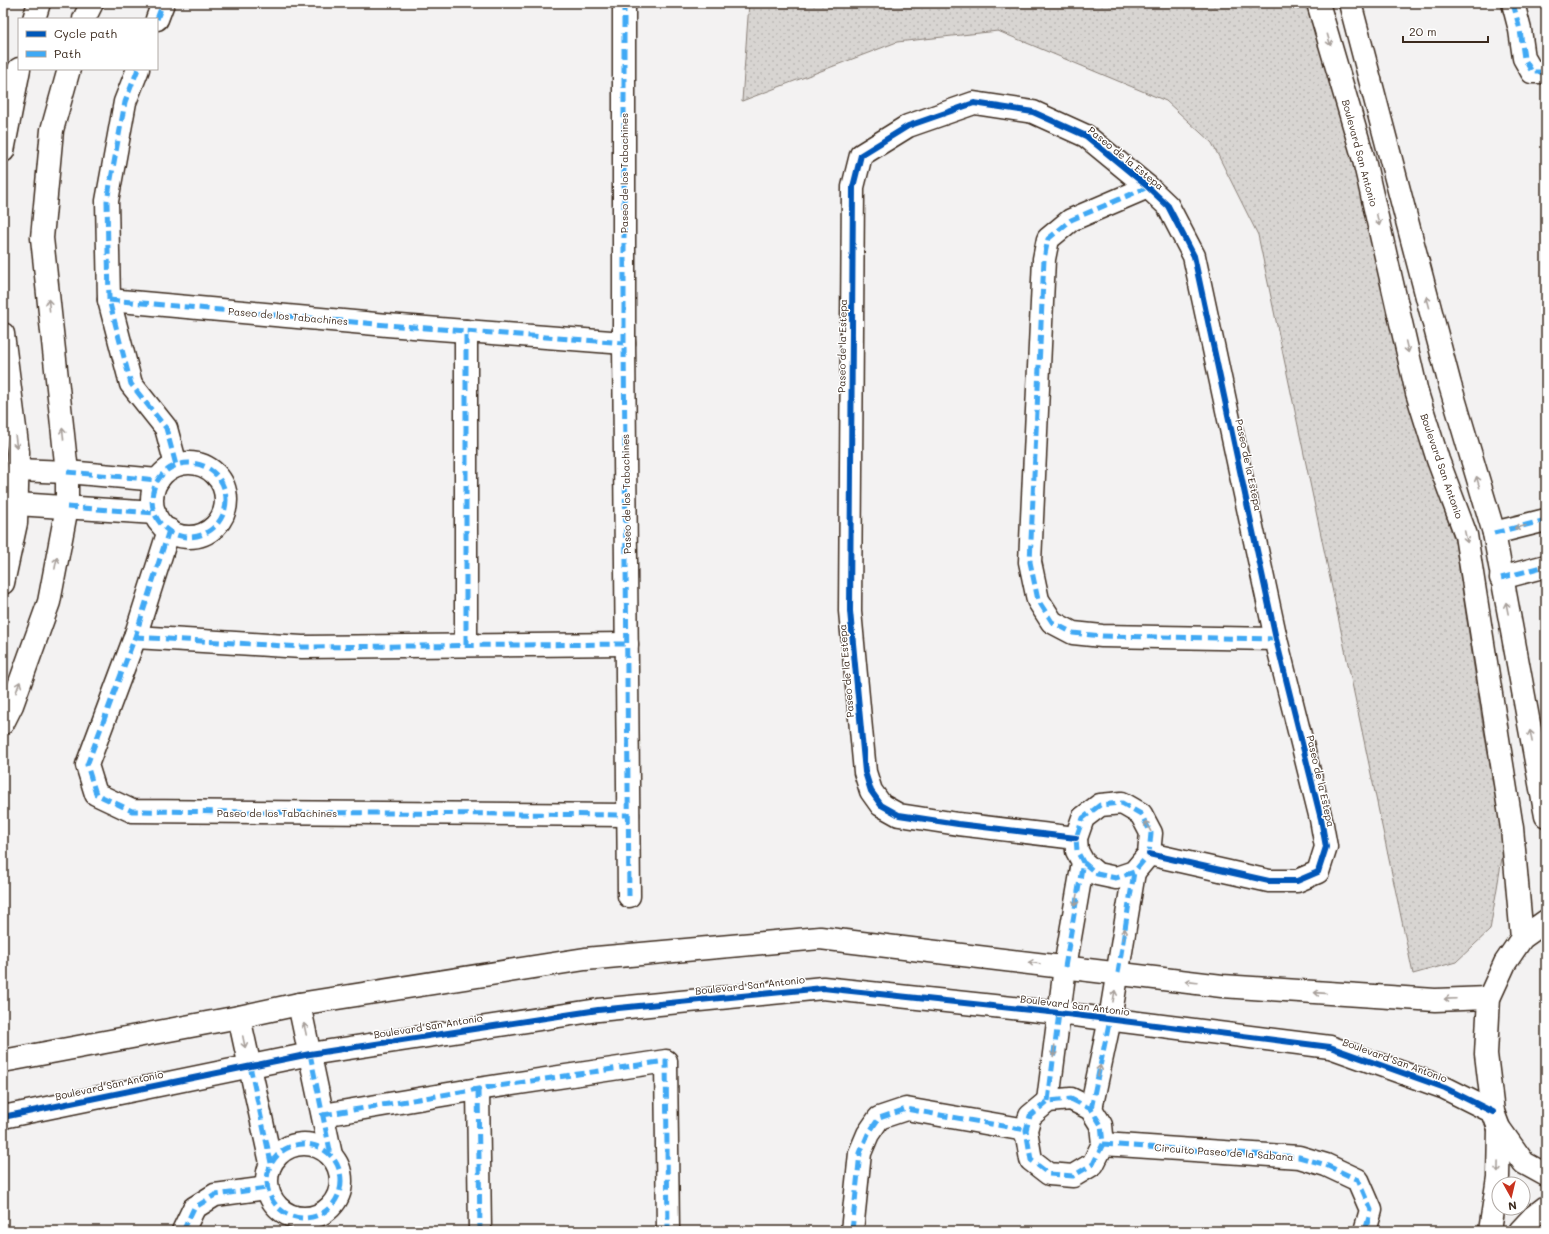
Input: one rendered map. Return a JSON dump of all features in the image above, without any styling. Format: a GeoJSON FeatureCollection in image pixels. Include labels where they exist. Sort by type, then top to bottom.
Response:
{"type":"FeatureCollection","features":[{"type":"Feature","properties":{"kind":"street"},"geometry":{"type":"LineString","coordinates":[[34,18],[39,3]]}},
{"type":"Feature","properties":{"kind":"street"},"geometry":{"type":"LineString","coordinates":[[84,18],[92,3]]}},
{"type":"Feature","properties":{"kind":"street"},"geometry":{"type":"LineString","coordinates":[[157,18],[163,3]]}},
{"type":"Feature","properties":{"kind":"street","name":"Paseo de los Tabachines"},"geometry":{"type":"LineString","coordinates":[[624,3],[624,343],[629,896]]}},
{"type":"Feature","properties":{"kind":"street","name":"Boulevard San Antonio"},"geometry":{"type":"LineString","coordinates":[[1318,3],[1364,160],[1417,393],[1438,460],[1466,535],[1512,828],[1522,938]]}},
{"type":"Feature","properties":{"kind":"street"},"geometry":{"type":"LineString","coordinates":[[1350,3],[1450,385],[1494,533],[1501,578],[1546,816]]}},
{"type":"Feature","properties":{"kind":"street"},"geometry":{"type":"LineString","coordinates":[[1513,3],[1520,30],[1524,58],[1532,72],[1546,72]]}},
{"type":"Feature","properties":{"kind":"street"},"geometry":{"type":"LineString","coordinates":[[3,151],[19,70]]}},
{"type":"Feature","properties":{"kind":"street"},"geometry":{"type":"LineString","coordinates":[[3,722],[12,705],[48,602],[67,507],[67,472],[42,238],[52,130],[69,70]]}},
{"type":"Feature","properties":{"kind":"street"},"geometry":{"type":"LineString","coordinates":[[138,70],[125,102],[107,201],[109,300],[131,384],[166,428],[176,465]]}},
{"type":"Feature","properties":{"kind":"street","name":"Paseo de la Estepa"},"geometry":{"type":"LineString","coordinates":[[1076,838],[958,824],[899,815],[881,805],[871,791],[864,772],[850,611],[853,187],[861,155],[908,126],[974,103],[1033,112],[1086,136],[1148,187],[1168,206],[1194,256],[1276,639],[1319,811],[1326,847],[1318,872],[1297,881],[1269,881],[1149,854]]}},
{"type":"Feature","properties":{"kind":"street","name":"Paseo de la Estepa"},"geometry":{"type":"LineString","coordinates":[[1148,187],[1071,220],[1048,239],[1044,259],[1030,562],[1038,600],[1052,622],[1073,633],[1102,636],[1276,639]]}},
{"type":"Feature","properties":{"kind":"street","name":"Paseo de los Tabachines"},"geometry":{"type":"LineString","coordinates":[[109,300],[624,343]]}},
{"type":"Feature","properties":{"kind":"street"},"geometry":{"type":"LineString","coordinates":[[466,331],[466,645]]}},
{"type":"Feature","properties":{"kind":"street"},"geometry":{"type":"LineString","coordinates":[[3,334],[18,452],[16,524],[3,583]]}},
{"type":"Feature","properties":{"kind":"street"},"geometry":{"type":"LineString","coordinates":[[188,463],[199,464],[211,469],[220,479],[225,490],[226,502],[223,515],[216,525],[205,533],[193,536],[180,535],[169,530],[161,523],[155,513],[152,501],[158,480],[166,471],[176,465],[188,463]]}},
{"type":"Feature","properties":{"kind":"street"},"geometry":{"type":"LineString","coordinates":[[17,470],[67,472],[158,480]]}},
{"type":"Feature","properties":{"kind":"street"},"geometry":{"type":"LineString","coordinates":[[17,504],[155,513]]}},
{"type":"Feature","properties":{"kind":"street"},"geometry":{"type":"LineString","coordinates":[[1494,533],[1546,520]]}},
{"type":"Feature","properties":{"kind":"street","name":"Paseo de los Tabachines"},"geometry":{"type":"LineString","coordinates":[[169,530],[135,637],[88,765],[96,794],[132,812],[628,816]]}},
{"type":"Feature","properties":{"kind":"street"},"geometry":{"type":"LineString","coordinates":[[1501,578],[1546,566]]}},
{"type":"Feature","properties":{"kind":"street"},"geometry":{"type":"LineString","coordinates":[[135,637],[302,647],[627,644]]}},
{"type":"Feature","properties":{"kind":"street"},"geometry":{"type":"LineString","coordinates":[[1091,1110],[1110,1019],[1134,872],[1149,854],[1151,833],[1141,814],[1122,803],[1100,805],[1083,818],[1076,838],[1077,850],[1083,862],[1097,874],[1116,878],[1134,872]]}},
{"type":"Feature","properties":{"kind":"street"},"geometry":{"type":"LineString","coordinates":[[1048,1101],[1065,967],[1083,862]]}},
{"type":"Feature","properties":{"kind":"street"},"geometry":{"type":"LineString","coordinates":[[1490,1231],[1498,1176],[1496,1120],[1486,1054],[1489,998],[1505,963],[1522,938],[1546,921]]}},
{"type":"Feature","properties":{"kind":"street"},"geometry":{"type":"LineString","coordinates":[[3,1061],[239,1017],[299,1004],[585,959],[820,938],[1222,986],[1435,1000],[1489,998]]}},
{"type":"Feature","properties":{"kind":"street","name":"Boulevard San Antonio"},"geometry":{"type":"LineString","coordinates":[[3,1117],[310,1054],[598,1010],[823,988],[1059,1013],[1330,1047],[1445,1088],[1496,1120]]}},
{"type":"Feature","properties":{"kind":"street"},"geometry":{"type":"LineString","coordinates":[[299,1004],[331,1155]]}},
{"type":"Feature","properties":{"kind":"street"},"geometry":{"type":"LineString","coordinates":[[239,1017],[271,1163]]}},
{"type":"Feature","properties":{"kind":"street"},"geometry":{"type":"LineString","coordinates":[[323,1115],[478,1089],[666,1061],[668,1231]]}},
{"type":"Feature","properties":{"kind":"street"},"geometry":{"type":"LineString","coordinates":[[478,1089],[480,1231]]}},
{"type":"Feature","properties":{"kind":"street"},"geometry":{"type":"LineString","coordinates":[[1071,1099],[1091,1110],[1101,1125],[1103,1144],[1093,1164],[1073,1176],[1049,1174],[1031,1160],[1026,1130],[1030,1116],[1048,1101],[1071,1099]]}},
{"type":"Feature","properties":{"kind":"street"},"geometry":{"type":"LineString","coordinates":[[852,1231],[860,1153],[868,1134],[879,1118],[906,1109],[1026,1130]]}},
{"type":"Feature","properties":{"kind":"street"},"geometry":{"type":"LineString","coordinates":[[1496,1120],[1524,1163],[1546,1175]]}},
{"type":"Feature","properties":{"kind":"street"},"geometry":{"type":"LineString","coordinates":[[300,1144],[311,1144],[322,1148],[331,1155],[338,1165],[341,1176],[341,1188],[336,1200],[328,1210],[317,1216],[304,1219],[291,1217],[280,1210],[271,1200],[267,1188],[267,1175],[271,1163],[278,1154],[288,1147],[300,1144]]}},
{"type":"Feature","properties":{"kind":"street","name":"Circuito Paseo de la Sabana"},"geometry":{"type":"LineString","coordinates":[[1103,1144],[1298,1157],[1326,1165],[1358,1180],[1371,1210],[1364,1231]]}},
{"type":"Feature","properties":{"kind":"street"},"geometry":{"type":"LineString","coordinates":[[183,1231],[194,1208],[215,1195],[267,1188]]}},
{"type":"Feature","properties":{"kind":"street"},"geometry":{"type":"LineString","coordinates":[[1520,1231],[1533,1217],[1546,1207]]}},
{"type":"Feature","properties":{"kind":"shaded area"},"geometry":{"type":"Polygon","coordinates":[[[749,3],[1308,3],[1355,170],[1418,433],[1455,542],[1482,720],[1504,846],[1490,930],[1456,962],[1413,974],[1258,235],[1212,143],[1166,101],[998,31],[897,42],[742,101],[749,3]]]}},
{"type":"Feature","properties":{"kind":"marked path"},"geometry":{"type":"LineString","coordinates":[[157,18],[163,3]]}},
{"type":"Feature","properties":{"kind":"marked path"},"geometry":{"type":"LineString","coordinates":[[624,3],[624,343],[629,896]]}},
{"type":"Feature","properties":{"kind":"marked path"},"geometry":{"type":"LineString","coordinates":[[1513,3],[1520,30],[1524,58],[1532,72],[1546,72]]}},
{"type":"Feature","properties":{"kind":"marked path"},"geometry":{"type":"LineString","coordinates":[[138,70],[125,102],[107,201],[109,300],[131,384],[166,428],[176,465]]}},
{"type":"Feature","properties":{"kind":"marked path"},"geometry":{"type":"LineString","coordinates":[[1148,187],[1071,220],[1048,239],[1044,259],[1030,562],[1038,600],[1052,622],[1073,633],[1102,636],[1276,639]]}},
{"type":"Feature","properties":{"kind":"marked path"},"geometry":{"type":"LineString","coordinates":[[109,300],[387,325],[624,343]]}},
{"type":"Feature","properties":{"kind":"marked path"},"geometry":{"type":"LineString","coordinates":[[466,331],[466,645]]}},
{"type":"Feature","properties":{"kind":"marked path"},"geometry":{"type":"LineString","coordinates":[[189,463],[203,466],[215,474],[223,486],[226,500],[223,514],[215,526],[203,534],[189,537],[175,534],[163,526],[155,514],[152,500],[155,486],[163,474],[175,466],[189,463]]}},
{"type":"Feature","properties":{"kind":"marked path"},"geometry":{"type":"LineString","coordinates":[[67,472],[158,480]]}},
{"type":"Feature","properties":{"kind":"marked path"},"geometry":{"type":"LineString","coordinates":[[67,507],[155,513]]}},
{"type":"Feature","properties":{"kind":"marked path"},"geometry":{"type":"LineString","coordinates":[[1494,533],[1546,520]]}},
{"type":"Feature","properties":{"kind":"marked path"},"geometry":{"type":"LineString","coordinates":[[169,530],[135,637],[87,765],[96,794],[132,811],[628,815]]}},
{"type":"Feature","properties":{"kind":"marked path"},"geometry":{"type":"LineString","coordinates":[[1501,578],[1546,566]]}},
{"type":"Feature","properties":{"kind":"marked path"},"geometry":{"type":"LineString","coordinates":[[135,637],[302,647],[627,644]]}},
{"type":"Feature","properties":{"kind":"marked path"},"geometry":{"type":"LineString","coordinates":[[1065,967],[1083,862],[1077,851],[1076,838],[1083,818],[1100,805],[1122,803],[1141,814],[1151,833],[1149,854],[1134,872],[1116,878],[1097,874],[1083,862]]}},
{"type":"Feature","properties":{"kind":"marked path"},"geometry":{"type":"LineString","coordinates":[[1118,973],[1134,872]]}},
{"type":"Feature","properties":{"kind":"marked path"},"geometry":{"type":"LineString","coordinates":[[1048,1101],[1059,1013]]}},
{"type":"Feature","properties":{"kind":"marked path"},"geometry":{"type":"LineString","coordinates":[[1091,1109],[1110,1019]]}},
{"type":"Feature","properties":{"kind":"marked path"},"geometry":{"type":"LineString","coordinates":[[310,1054],[331,1155]]}},
{"type":"Feature","properties":{"kind":"marked path"},"geometry":{"type":"LineString","coordinates":[[323,1115],[478,1089],[666,1061],[668,1231]]}},
{"type":"Feature","properties":{"kind":"marked path"},"geometry":{"type":"LineString","coordinates":[[250,1066],[271,1163]]}},
{"type":"Feature","properties":{"kind":"marked path"},"geometry":{"type":"LineString","coordinates":[[478,1089],[480,1231]]}},
{"type":"Feature","properties":{"kind":"marked path"},"geometry":{"type":"LineString","coordinates":[[1071,1099],[1091,1109],[1101,1125],[1103,1144],[1093,1164],[1073,1176],[1049,1174],[1031,1160],[1026,1130],[1030,1116],[1048,1101],[1071,1099]]}},
{"type":"Feature","properties":{"kind":"marked path"},"geometry":{"type":"LineString","coordinates":[[852,1231],[860,1153],[868,1134],[879,1118],[906,1109],[1026,1130]]}},
{"type":"Feature","properties":{"kind":"marked path"},"geometry":{"type":"LineString","coordinates":[[297,1144],[311,1144],[325,1150],[335,1160],[341,1174],[341,1181],[341,1188],[335,1202],[325,1212],[311,1218],[297,1218],[283,1212],[273,1202],[267,1188],[267,1174],[273,1160],[283,1150],[297,1144]]}},
{"type":"Feature","properties":{"kind":"marked path"},"geometry":{"type":"LineString","coordinates":[[1103,1144],[1299,1157],[1326,1165],[1358,1180],[1371,1210],[1365,1231]]}},
{"type":"Feature","properties":{"kind":"marked path"},"geometry":{"type":"LineString","coordinates":[[183,1231],[194,1208],[215,1195],[267,1188]]}},
{"type":"Feature","properties":{"kind":"cycle path"},"geometry":{"type":"LineString","coordinates":[[1076,838],[958,824],[899,815],[881,805],[871,791],[865,772],[850,611],[853,187],[861,155],[908,126],[974,103],[1033,112],[1086,136],[1148,187],[1168,206],[1194,256],[1276,639],[1321,819],[1326,847],[1318,872],[1297,881],[1269,881],[1149,854]]}},
{"type":"Feature","properties":{"kind":"cycle path"},"geometry":{"type":"LineString","coordinates":[[3,1117],[310,1054],[598,1010],[823,988],[1059,1013],[1330,1047],[1445,1088],[1493,1112]]}}]}
